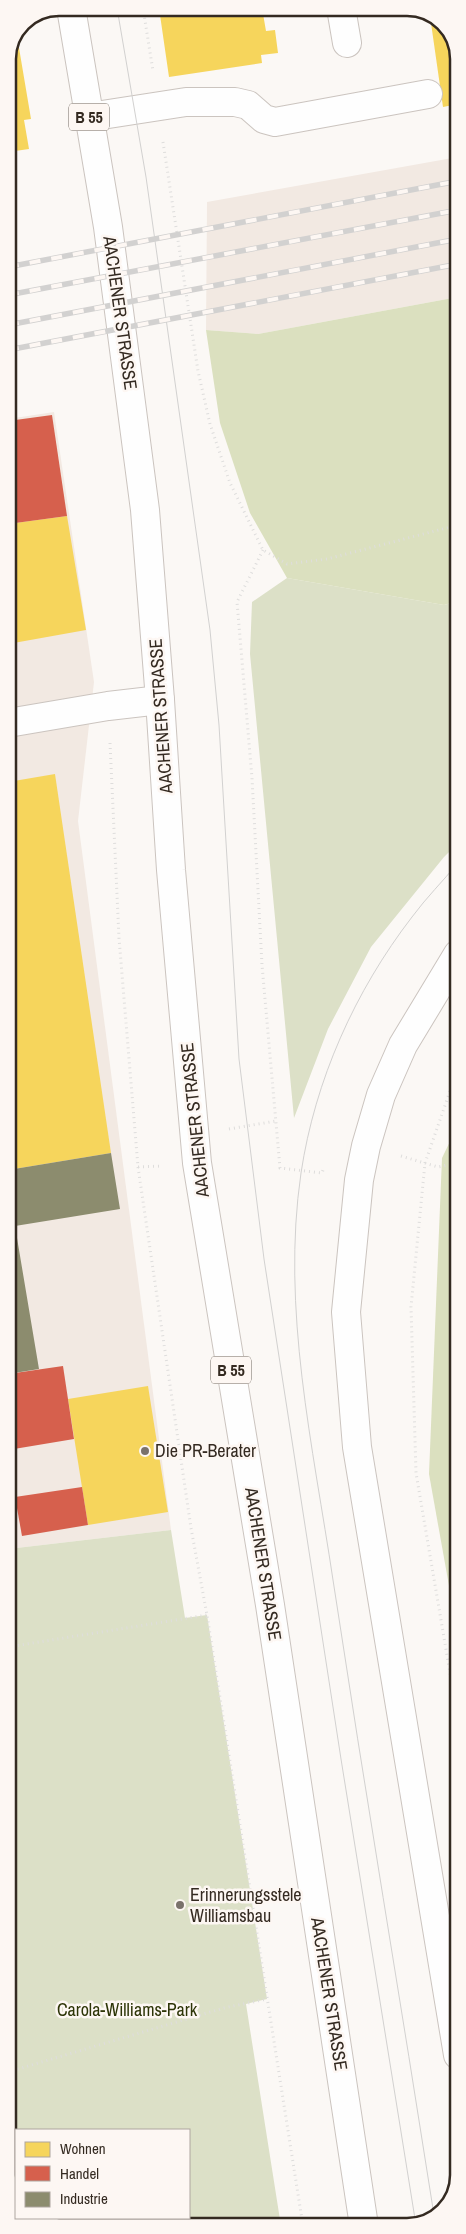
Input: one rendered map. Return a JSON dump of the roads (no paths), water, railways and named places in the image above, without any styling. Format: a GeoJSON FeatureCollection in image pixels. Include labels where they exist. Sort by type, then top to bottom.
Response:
{"type":"FeatureCollection","features":[{"type":"Feature","properties":{"kind":"main road","name":"AACHENER STRASSE"},"geometry":{"type":"LineString","coordinates":[[72,16],[108,227],[144,510],[160,700],[172,880],[197,1163],[270,1605],[363,2217]]}},
{"type":"Feature","properties":{"kind":"main road"},"geometry":{"type":"LineString","coordinates":[[342,16],[347,42]]}},
{"type":"Feature","properties":{"kind":"main road"},"geometry":{"type":"LineString","coordinates":[[89,117],[186,102],[235,102],[248,105],[264,120],[274,122],[428,94]]}},
{"type":"Feature","properties":{"kind":"main road"},"geometry":{"type":"LineString","coordinates":[[16,722],[108,706],[160,700]]}},
{"type":"Feature","properties":{"kind":"main road"},"geometry":{"type":"LineString","coordinates":[[449,968],[403,1045],[381,1095],[366,1146],[359,1180],[346,1312],[357,1447],[450,2006]]}},
{"type":"Feature","properties":{"kind":"tram line"},"geometry":{"type":"LineString","coordinates":[[118,16],[146,177],[210,630],[219,725],[239,1059],[264,1259],[341,1759],[415,2216]]}},
{"type":"Feature","properties":{"kind":"tram line"},"geometry":{"type":"LineString","coordinates":[[433,2209],[309,1428],[297,1326],[295,1275],[296,1224],[301,1173],[307,1138],[327,1071],[340,1038],[356,1006],[391,945],[423,903],[449,873]]}},
{"type":"Feature","properties":{"kind":"railway"},"geometry":{"type":"LineString","coordinates":[[16,265],[449,183]]}},
{"type":"Feature","properties":{"kind":"railway"},"geometry":{"type":"LineString","coordinates":[[16,293],[449,212]]}},
{"type":"Feature","properties":{"kind":"railway"},"geometry":{"type":"LineString","coordinates":[[16,323],[449,241]]}},
{"type":"Feature","properties":{"kind":"railway"},"geometry":{"type":"LineString","coordinates":[[16,348],[449,266]]}},
{"type":"Feature","properties":{"kind":"place","name":"Die PR-Berater"},"geometry":{"type":"Point","coordinates":[145,1451]}},
{"type":"Feature","properties":{"kind":"place","name":"Erinnerungsstele Williamsbau"},"geometry":{"type":"Point","coordinates":[180,1905]}},
{"type":"Feature","properties":{"kind":"park label","name":"Carola-Williams-Park"},"geometry":{"type":"Point","coordinates":[127,2010]}}]}
